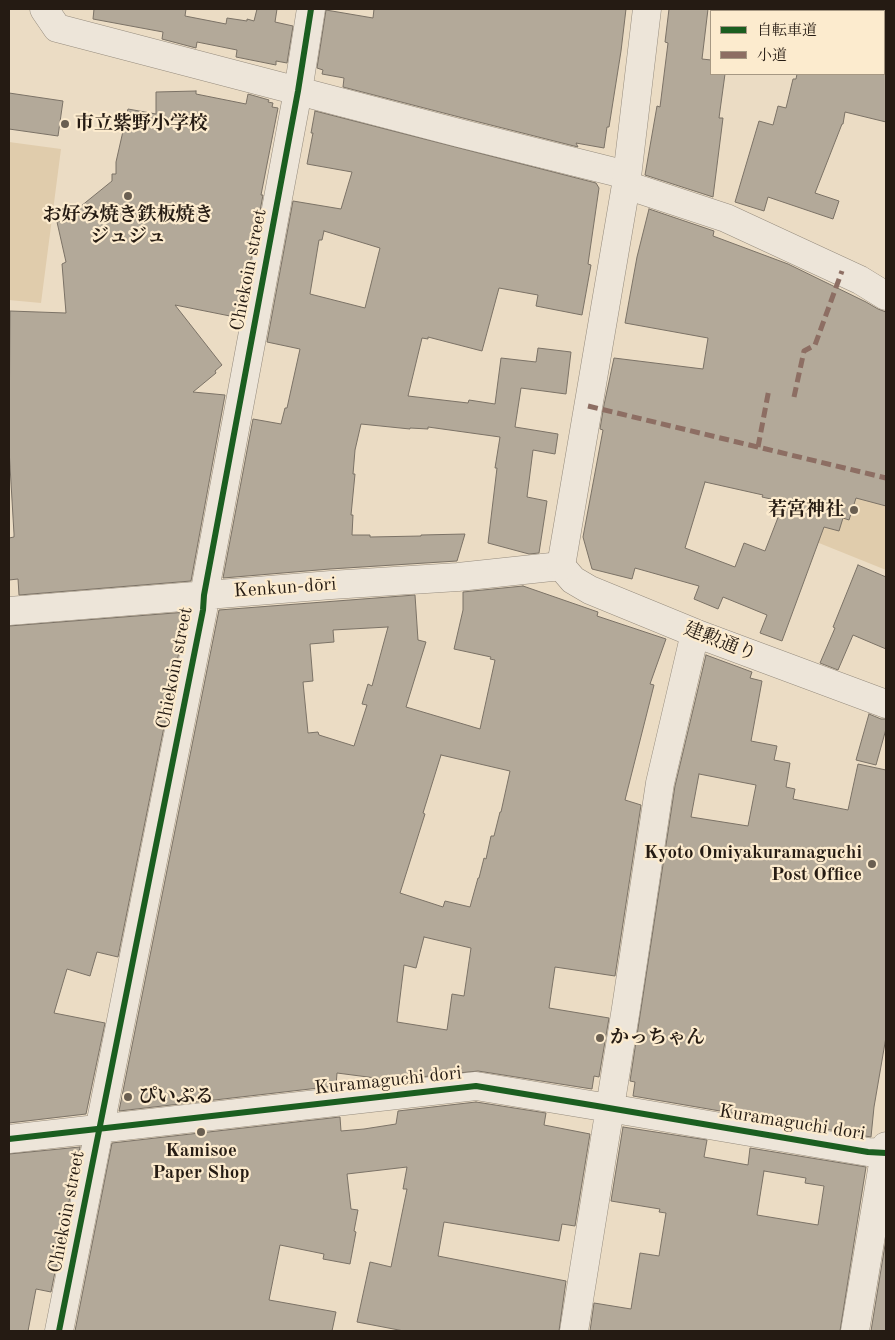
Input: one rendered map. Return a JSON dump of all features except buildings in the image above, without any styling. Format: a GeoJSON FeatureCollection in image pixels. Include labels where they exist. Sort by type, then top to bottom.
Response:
{"type":"FeatureCollection","features":[{"type":"Feature","properties":{"kind":"street"},"geometry":{"type":"LineString","coordinates":[[44,9],[57,28],[459,133],[626,180],[726,218],[860,280],[886,296]]}},
{"type":"Feature","properties":{"kind":"street","name":"Chiekoin street"},"geometry":{"type":"LineString","coordinates":[[59,1331],[203,610],[204,595],[298,91],[311,9]]}},
{"type":"Feature","properties":{"kind":"street"},"geometry":{"type":"LineString","coordinates":[[562,566],[626,180],[647,9]]}},
{"type":"Feature","properties":{"kind":"street","name":"Kenkun-dōri"},"geometry":{"type":"LineString","coordinates":[[9,611],[331,585],[458,577],[562,566]]}},
{"type":"Feature","properties":{"kind":"street","name":"建勲通り"},"geometry":{"type":"LineString","coordinates":[[562,566],[573,580],[590,590],[696,633],[886,704]]}},
{"type":"Feature","properties":{"kind":"street"},"geometry":{"type":"LineString","coordinates":[[574,1331],[660,783],[696,633]]}},
{"type":"Feature","properties":{"kind":"street","name":"Kuramaguchi dori"},"geometry":{"type":"LineString","coordinates":[[9,1139],[476,1086],[859,1150],[886,1150]]}},
{"type":"Feature","properties":{"kind":"street"},"geometry":{"type":"LineString","coordinates":[[855,1331],[886,1150]]}},
{"type":"Feature","properties":{"kind":"shaded area"},"geometry":{"type":"Polygon","coordinates":[[[9,142],[61,149],[41,303],[9,300],[9,142]]]}},
{"type":"Feature","properties":{"kind":"shaded area","name":"若宮神社"},"geometry":{"type":"Polygon","coordinates":[[[832,465],[886,479],[886,570],[814,541],[832,465]]]}},
{"type":"Feature","properties":{"kind":"marked path"},"geometry":{"type":"LineString","coordinates":[[794,397],[804,351],[815,345],[842,271]]}},
{"type":"Feature","properties":{"kind":"marked path"},"geometry":{"type":"LineString","coordinates":[[758,447],[769,389]]}},
{"type":"Feature","properties":{"kind":"marked path"},"geometry":{"type":"LineString","coordinates":[[588,406],[886,478]]}},
{"type":"Feature","properties":{"kind":"cycle path"},"geometry":{"type":"LineString","coordinates":[[59,1331],[203,610],[204,595],[298,91],[311,9]]}},
{"type":"Feature","properties":{"kind":"cycle path"},"geometry":{"type":"LineString","coordinates":[[9,1139],[476,1086],[868,1152],[886,1153]]}},
{"type":"Feature","properties":{"kind":"place","name":"市立紫野小学校"},"geometry":{"type":"Point","coordinates":[65,124]}},
{"type":"Feature","properties":{"kind":"place","name":"お好み焼き鉄板焼き ジュジュ"},"geometry":{"type":"Point","coordinates":[128,196]}},
{"type":"Feature","properties":{"kind":"place","name":"若宮神社"},"geometry":{"type":"Point","coordinates":[854,510]}},
{"type":"Feature","properties":{"kind":"place","name":"Kyoto Omiyakuramaguchi Post Office"},"geometry":{"type":"Point","coordinates":[872,864]}},
{"type":"Feature","properties":{"kind":"place","name":"かっちゃん"},"geometry":{"type":"Point","coordinates":[600,1038]}},
{"type":"Feature","properties":{"kind":"place","name":"ぴいぷる"},"geometry":{"type":"Point","coordinates":[128,1097]}},
{"type":"Feature","properties":{"kind":"place","name":"Kamisoe Paper Shop"},"geometry":{"type":"Point","coordinates":[201,1132]}}]}
